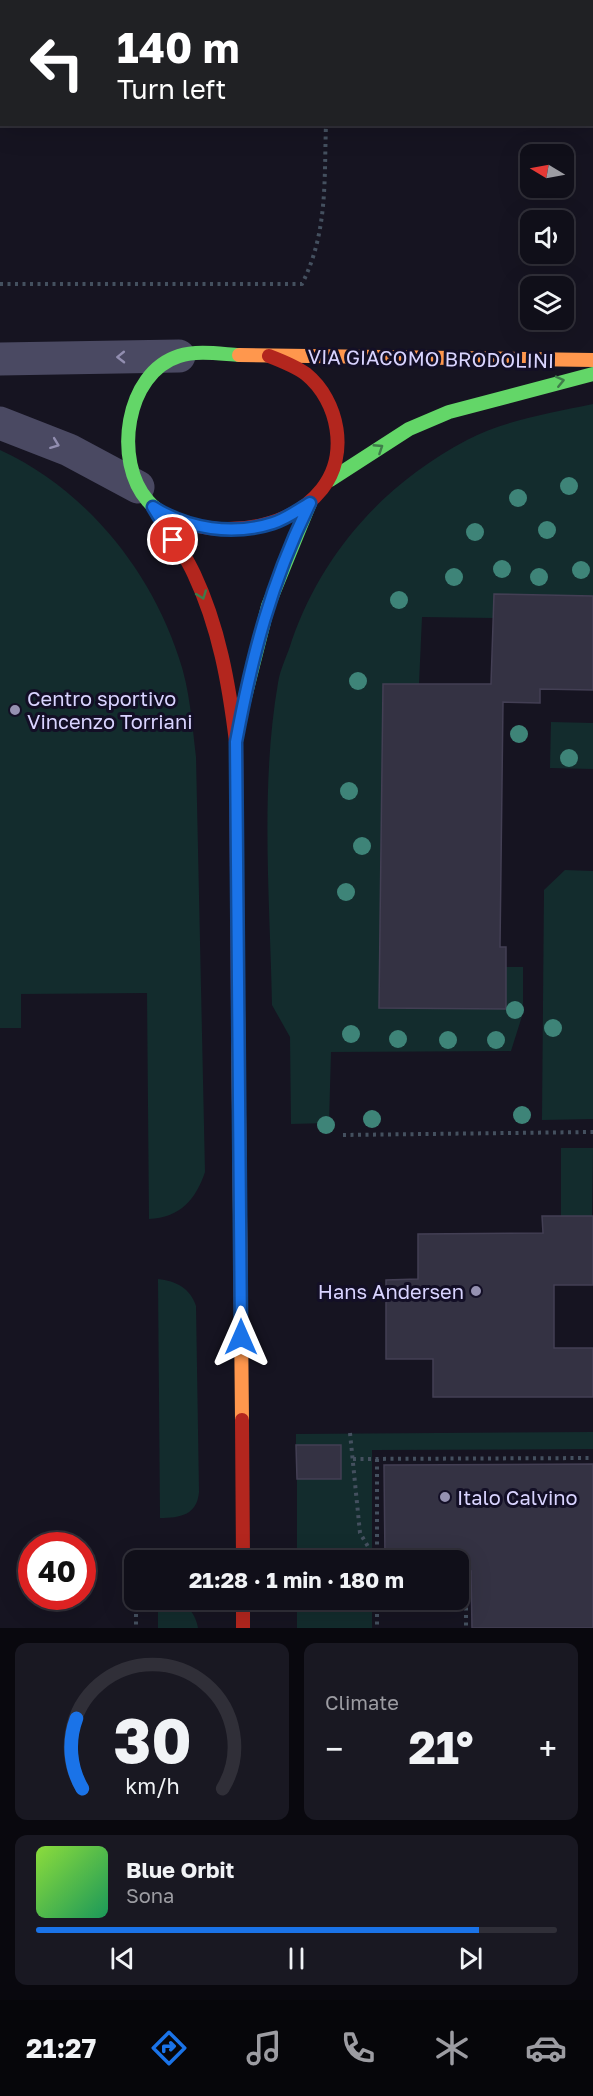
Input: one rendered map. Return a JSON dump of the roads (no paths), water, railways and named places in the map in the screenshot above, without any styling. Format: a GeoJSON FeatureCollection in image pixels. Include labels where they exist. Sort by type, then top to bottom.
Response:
{"type":"FeatureCollection","features":[{"type":"Feature","properties":{"kind":"street"},"geometry":{"type":"LineString","coordinates":[[179,356],[156,372],[139,394],[127,438],[128,457],[146,497],[194,574],[222,648],[230,686],[236,742],[243,1550]]}},
{"type":"Feature","properties":{"kind":"street"},"geometry":{"type":"LineString","coordinates":[[0,359],[269,356],[292,365],[308,376],[328,400],[336,419],[337,457],[330,480],[310,503],[280,566],[250,668],[236,742]]}},
{"type":"Feature","properties":{"kind":"street","name":"VIA GIACOMO BRODOLINI"},"geometry":{"type":"LineString","coordinates":[[269,356],[593,360]]}},
{"type":"Feature","properties":{"kind":"street","name":"VIA GIACOMO BRODOLINI"},"geometry":{"type":"LineString","coordinates":[[330,480],[410,429],[449,412],[593,374]]}},
{"type":"Feature","properties":{"kind":"street"},"geometry":{"type":"LineString","coordinates":[[0,423],[69,450],[188,525],[230,529],[252,528],[275,523],[310,503]]}},
{"type":"Feature","properties":{"kind":"street"},"geometry":{"type":"LineString","coordinates":[[243,1610],[243,1628]]}},
{"type":"Feature","properties":{"kind":"place","name":"Centro sportivo Vincenzo Torriani"},"geometry":{"type":"Point","coordinates":[15,710]}},
{"type":"Feature","properties":{"kind":"place","name":"Hans Andersen"},"geometry":{"type":"Point","coordinates":[476,1291]}},
{"type":"Feature","properties":{"kind":"place","name":"Italo Calvino"},"geometry":{"type":"Point","coordinates":[445,1497]}}]}
